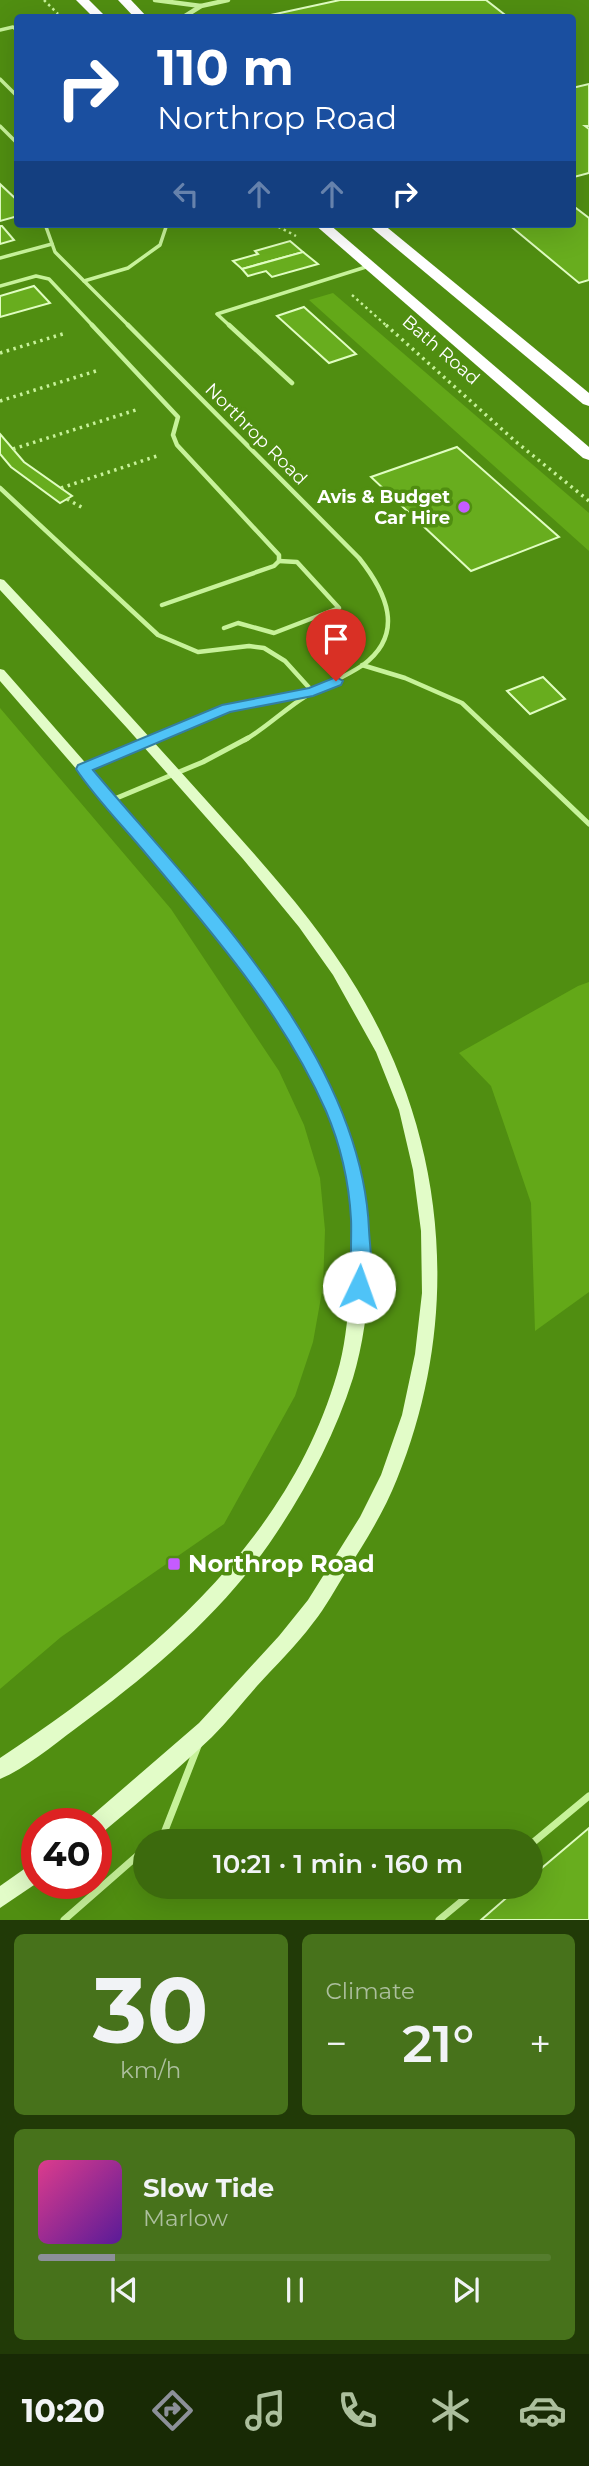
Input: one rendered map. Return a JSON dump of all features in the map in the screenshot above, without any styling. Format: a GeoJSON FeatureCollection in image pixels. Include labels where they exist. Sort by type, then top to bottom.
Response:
{"type":"FeatureCollection","features":[{"type":"Feature","properties":{"kind":"highway"},"geometry":{"type":"LineString","coordinates":[[82,0],[97,14]]}},
{"type":"Feature","properties":{"kind":"highway"},"geometry":{"type":"LineString","coordinates":[[124,0],[138,14]]}},
{"type":"Feature","properties":{"kind":"highway","name":"Bath Road"},"geometry":{"type":"LineString","coordinates":[[326,228],[589,455]]}},
{"type":"Feature","properties":{"kind":"highway"},"geometry":{"type":"LineString","coordinates":[[379,228],[589,401]]}},
{"type":"Feature","properties":{"kind":"street"},"geometry":{"type":"LineString","coordinates":[[155,0],[201,6]]}},
{"type":"Feature","properties":{"kind":"street"},"geometry":{"type":"LineString","coordinates":[[188,14],[201,6],[228,0]]}},
{"type":"Feature","properties":{"kind":"street"},"geometry":{"type":"LineString","coordinates":[[0,583],[147,740],[299,915],[356,998],[382,1048],[418,1148],[429,1212],[432,1272],[427,1340],[412,1408],[390,1477],[354,1544],[307,1617],[203,1733],[112,1811]]}},
{"type":"Feature","properties":{"kind":"street"},"geometry":{"type":"LineString","coordinates":[[0,673],[111,800],[229,942],[272,1000],[310,1062],[335,1113],[351,1163],[360,1216],[362,1268],[343,1383],[295,1492],[257,1547],[217,1598],[170,1645],[112,1693],[0,1769]]}},
{"type":"Feature","properties":{"kind":"street"},"geometry":{"type":"LineString","coordinates":[[0,1898],[21,1882]]}},
{"type":"Feature","properties":{"kind":"lane"},"geometry":{"type":"LineString","coordinates":[[0,79],[14,93]]}},
{"type":"Feature","properties":{"kind":"lane"},"geometry":{"type":"LineString","coordinates":[[0,126],[14,140]]}},
{"type":"Feature","properties":{"kind":"lane"},"geometry":{"type":"LineString","coordinates":[[0,135],[8,133]]}},
{"type":"Feature","properties":{"kind":"lane","name":"Northrop Road"},"geometry":{"type":"LineString","coordinates":[[46,228],[55,252],[359,558],[380,583],[389,611],[386,635],[379,649],[362,665],[313,692],[251,736],[111,800]]}},
{"type":"Feature","properties":{"kind":"lane"},"geometry":{"type":"LineString","coordinates":[[84,281],[128,268],[160,245],[166,228]]}},
{"type":"Feature","properties":{"kind":"lane"},"geometry":{"type":"LineString","coordinates":[[0,258],[52,244]]}},
{"type":"Feature","properties":{"kind":"lane"},"geometry":{"type":"LineString","coordinates":[[292,383],[216,314],[369,266]]}},
{"type":"Feature","properties":{"kind":"lane"},"geometry":{"type":"LineString","coordinates":[[0,286],[36,276],[49,279],[178,417],[173,435],[177,445],[279,555],[279,561],[274,566],[162,605]]}},
{"type":"Feature","properties":{"kind":"lane"},"geometry":{"type":"LineString","coordinates":[[0,488],[158,635],[183,648],[203,652],[248,645],[265,648],[281,658],[313,692]]}},
{"type":"Feature","properties":{"kind":"lane"},"geometry":{"type":"LineString","coordinates":[[224,628],[238,623],[274,633],[339,608],[297,562],[279,561]]}},
{"type":"Feature","properties":{"kind":"lane"},"geometry":{"type":"LineString","coordinates":[[362,665],[405,678],[462,703],[589,824]]}},
{"type":"Feature","properties":{"kind":"lane","name":"Northrop Road"},"geometry":{"type":"LineString","coordinates":[[83,769],[227,708],[313,692]]}},
{"type":"Feature","properties":{"kind":"lane"},"geometry":{"type":"LineString","coordinates":[[166,1829],[203,1733]]}},
{"type":"Feature","properties":{"kind":"lane"},"geometry":{"type":"LineString","coordinates":[[543,1834],[589,1796]]}},
{"type":"Feature","properties":{"kind":"lane"},"geometry":{"type":"LineString","coordinates":[[64,1920],[133,1860]]}},
{"type":"Feature","properties":{"kind":"lane"},"geometry":{"type":"LineString","coordinates":[[439,1920],[464,1899]]}},
{"type":"Feature","properties":{"kind":"path"},"geometry":{"type":"LineString","coordinates":[[44,0],[57,14]]}},
{"type":"Feature","properties":{"kind":"path"},"geometry":{"type":"LineString","coordinates":[[281,228],[298,236]]}},
{"type":"Feature","properties":{"kind":"path","name":"Bath Road"},"geometry":{"type":"LineString","coordinates":[[338,275],[355,300],[515,441],[589,501]]}},
{"type":"Feature","properties":{"kind":"path"},"geometry":{"type":"LineString","coordinates":[[0,353],[67,333]]}},
{"type":"Feature","properties":{"kind":"path"},"geometry":{"type":"LineString","coordinates":[[0,401],[102,370]]}},
{"type":"Feature","properties":{"kind":"path"},"geometry":{"type":"LineString","coordinates":[[13,449],[136,410]]}},
{"type":"Feature","properties":{"kind":"path"},"geometry":{"type":"LineString","coordinates":[[61,488],[163,454]]}},
{"type":"Feature","properties":{"kind":"path"},"geometry":{"type":"LineString","coordinates":[[67,499],[83,508]]}},
{"type":"Feature","properties":{"kind":"green space"},"geometry":{"type":"Polygon","coordinates":[[[333,293],[589,513],[589,551],[309,300],[333,293]]]}},
{"type":"Feature","properties":{"kind":"green space"},"geometry":{"type":"Polygon","coordinates":[[[0,708],[171,909],[279,1071],[304,1125],[320,1178],[325,1230],[323,1286],[313,1342],[295,1396],[224,1524],[61,1637],[0,1689],[0,708]]]}},
{"type":"Feature","properties":{"kind":"green space"},"geometry":{"type":"Polygon","coordinates":[[[589,982],[589,1292],[535,1331],[531,1203],[491,1086],[459,1053],[589,982]]]}},
{"type":"Feature","properties":{"kind":"building"},"geometry":{"type":"Polygon","coordinates":[[[340,0],[486,0],[504,14],[275,14],[340,0]]]}},
{"type":"Feature","properties":{"kind":"building"},"geometry":{"type":"Polygon","coordinates":[[[589,84],[589,126],[585,126],[589,129],[589,173],[576,176],[576,87],[589,84]]]}},
{"type":"Feature","properties":{"kind":"building"},"geometry":{"type":"Polygon","coordinates":[[[0,184],[14,197],[14,217],[0,221],[0,184]]]}},
{"type":"Feature","properties":{"kind":"building"},"geometry":{"type":"Polygon","coordinates":[[[576,208],[589,218],[589,280],[579,283],[513,228],[576,228],[576,208]]]}},
{"type":"Feature","properties":{"kind":"building"},"geometry":{"type":"Polygon","coordinates":[[[2,226],[14,240],[0,244],[2,226]]]}},
{"type":"Feature","properties":{"kind":"building"},"geometry":{"type":"Polygon","coordinates":[[[290,241],[303,252],[242,269],[233,261],[258,254],[255,251],[290,241]]]}},
{"type":"Feature","properties":{"kind":"building"},"geometry":{"type":"Polygon","coordinates":[[[303,252],[318,264],[272,277],[266,271],[248,276],[242,269],[303,252]]]}},
{"type":"Feature","properties":{"kind":"building"},"geometry":{"type":"Polygon","coordinates":[[[34,286],[50,303],[0,317],[0,296],[34,286]]]}},
{"type":"Feature","properties":{"kind":"building"},"geometry":{"type":"Polygon","coordinates":[[[304,307],[356,354],[329,363],[277,316],[304,307]]]}},
{"type":"Feature","properties":{"kind":"building"},"geometry":{"type":"Polygon","coordinates":[[[0,434],[24,462],[72,496],[60,503],[11,467],[0,454],[0,434]]]}},
{"type":"Feature","properties":{"kind":"building","name":"Avis & Budget Car Hire"},"geometry":{"type":"Polygon","coordinates":[[[457,447],[559,537],[471,571],[371,477],[457,447]]]}},
{"type":"Feature","properties":{"kind":"building"},"geometry":{"type":"Polygon","coordinates":[[[543,677],[565,699],[530,714],[507,691],[543,677]]]}},
{"type":"Feature","properties":{"kind":"building"},"geometry":{"type":"Polygon","coordinates":[[[589,1828],[589,1920],[481,1920],[505,1899],[543,1899],[543,1867],[589,1828]]]}},
{"type":"Feature","properties":{"kind":"place","name":"Avis & Budget Car Hire"},"geometry":{"type":"Point","coordinates":[464,507]}},
{"type":"Feature","properties":{"kind":"place","name":"Northrop Road"},"geometry":{"type":"Point","coordinates":[174,1564]}},
{"type":"Feature","properties":{"kind":"route"},"geometry":{"type":"LineString","coordinates":[[336,681],[313,692],[227,708],[83,769],[229,942],[272,1000],[310,1062],[335,1113],[351,1163],[360,1216],[362,1268],[359,1287]]}}]}
